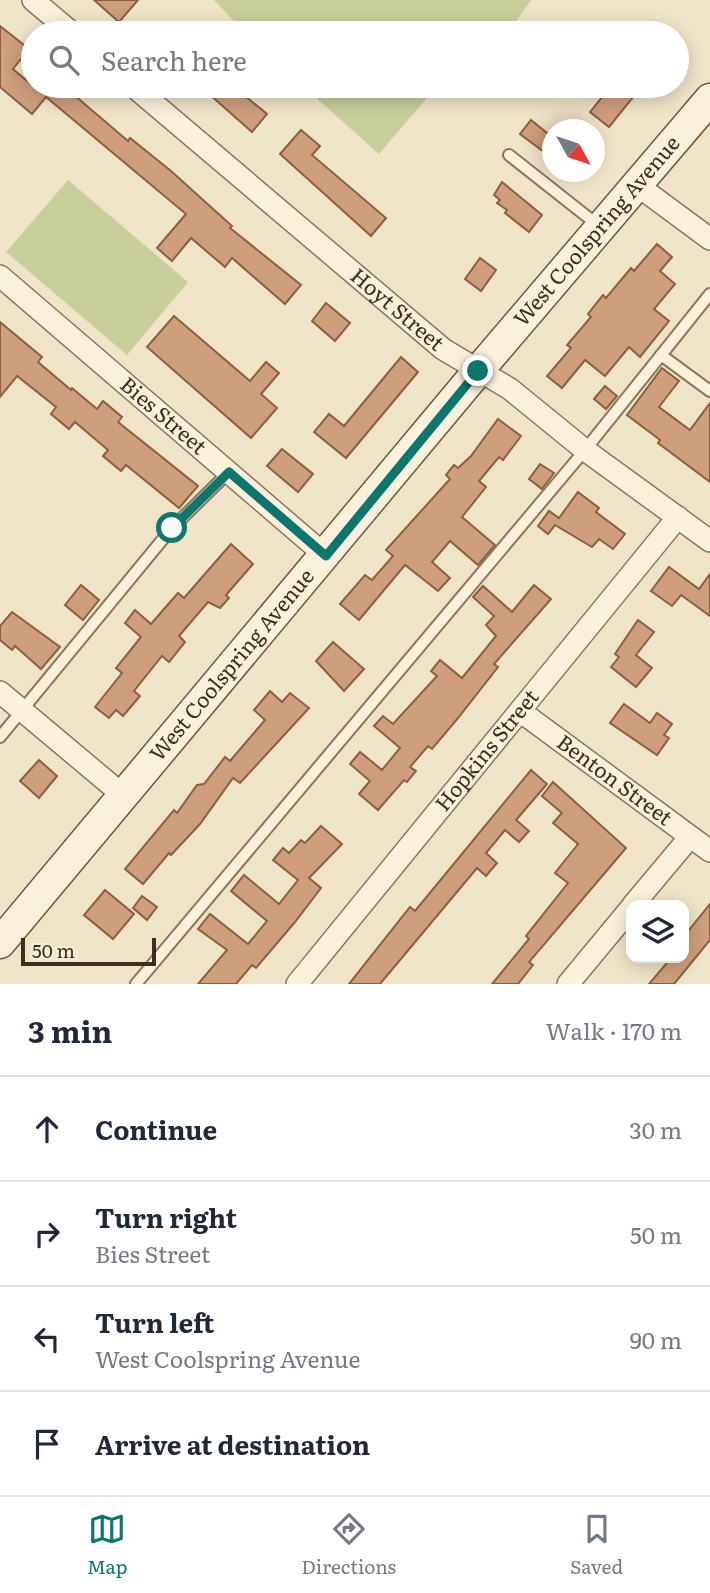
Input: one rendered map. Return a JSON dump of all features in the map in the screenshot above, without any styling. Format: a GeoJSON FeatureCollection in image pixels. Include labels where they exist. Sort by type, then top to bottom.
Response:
{"type":"FeatureCollection","features":[{"type":"Feature","properties":{"kind":"street"},"geometry":{"type":"LineString","coordinates":[[33,0],[58,21]]}},
{"type":"Feature","properties":{"kind":"street","name":"Hoyt Street"},"geometry":{"type":"LineString","coordinates":[[148,98],[443,349],[510,389],[585,450],[710,541]]}},
{"type":"Feature","properties":{"kind":"street","name":"West Coolspring Avenue"},"geometry":{"type":"LineString","coordinates":[[0,943],[478,371],[710,99]]}},
{"type":"Feature","properties":{"kind":"street"},"geometry":{"type":"LineString","coordinates":[[637,186],[710,239]]}},
{"type":"Feature","properties":{"kind":"street","name":"Bies Street"},"geometry":{"type":"LineString","coordinates":[[0,276],[326,556]]}},
{"type":"Feature","properties":{"kind":"street","name":"Hopkins Street"},"geometry":{"type":"LineString","coordinates":[[297,984],[678,517]]}},
{"type":"Feature","properties":{"kind":"street"},"geometry":{"type":"LineString","coordinates":[[0,692],[124,796]]}},
{"type":"Feature","properties":{"kind":"street","name":"Benton Street"},"geometry":{"type":"LineString","coordinates":[[520,711],[710,851]]}},
{"type":"Feature","properties":{"kind":"street"},"geometry":{"type":"LineString","coordinates":[[638,900],[690,837]]}},
{"type":"Feature","properties":{"kind":"street"},"geometry":{"type":"LineString","coordinates":[[568,984],[626,914]]}},
{"type":"Feature","properties":{"kind":"lane"},"geometry":{"type":"LineString","coordinates":[[509,155],[601,228]]}},
{"type":"Feature","properties":{"kind":"lane"},"geometry":{"type":"LineString","coordinates":[[136,984],[585,450],[710,294]]}},
{"type":"Feature","properties":{"kind":"lane"},"geometry":{"type":"LineString","coordinates":[[661,355],[710,391]]}},
{"type":"Feature","properties":{"kind":"lane"},"geometry":{"type":"LineString","coordinates":[[0,737],[172,528],[229,472]]}},
{"type":"Feature","properties":{"kind":"green space"},"geometry":{"type":"Polygon","coordinates":[[[214,0],[531,0],[517,21],[234,21],[214,0]]]}},
{"type":"Feature","properties":{"kind":"green space"},"geometry":{"type":"Polygon","coordinates":[[[316,98],[427,98],[379,154],[316,98]]]}},
{"type":"Feature","properties":{"kind":"green space"},"geometry":{"type":"Polygon","coordinates":[[[68,180],[188,282],[127,355],[6,252],[68,180]]]}},
{"type":"Feature","properties":{"kind":"building"},"geometry":{"type":"Polygon","coordinates":[[[94,0],[138,0],[118,21],[94,0]]]}},
{"type":"Feature","properties":{"kind":"building"},"geometry":{"type":"Polygon","coordinates":[[[0,26],[21,43],[21,59],[13,69],[21,76],[21,98],[45,98],[32,114],[0,87],[0,26]]]}},
{"type":"Feature","properties":{"kind":"building"},"geometry":{"type":"Polygon","coordinates":[[[47,98],[78,98],[128,141],[130,138],[171,171],[232,226],[230,228],[301,285],[285,304],[232,258],[225,267],[191,238],[172,261],[157,248],[186,214],[47,98]]]}},
{"type":"Feature","properties":{"kind":"building"},"geometry":{"type":"Polygon","coordinates":[[[214,98],[248,98],[267,114],[252,132],[214,98]]]}},
{"type":"Feature","properties":{"kind":"building"},"geometry":{"type":"Polygon","coordinates":[[[601,98],[632,98],[609,127],[605,124],[605,119],[599,119],[590,112],[601,98]]]}},
{"type":"Feature","properties":{"kind":"building"},"geometry":{"type":"Polygon","coordinates":[[[531,120],[542,129],[542,150],[520,134],[531,120]]]}},
{"type":"Feature","properties":{"kind":"building"},"geometry":{"type":"Polygon","coordinates":[[[301,130],[320,146],[312,155],[386,218],[371,236],[280,154],[301,130]]]}},
{"type":"Feature","properties":{"kind":"building"},"geometry":{"type":"Polygon","coordinates":[[[502,182],[542,215],[529,232],[497,203],[500,200],[494,195],[502,182]]]}},
{"type":"Feature","properties":{"kind":"building"},"geometry":{"type":"Polygon","coordinates":[[[657,244],[672,257],[660,271],[675,284],[654,309],[669,321],[640,357],[629,347],[605,376],[585,360],[562,388],[547,376],[571,348],[567,345],[591,317],[588,314],[603,295],[606,298],[631,268],[634,271],[657,244]]]}},
{"type":"Feature","properties":{"kind":"building"},"geometry":{"type":"Polygon","coordinates":[[[480,258],[496,270],[481,291],[465,279],[480,258]]]}},
{"type":"Feature","properties":{"kind":"building"},"geometry":{"type":"Polygon","coordinates":[[[326,303],[350,323],[335,341],[312,321],[326,303]]]}},
{"type":"Feature","properties":{"kind":"building"},"geometry":{"type":"Polygon","coordinates":[[[174,316],[250,381],[266,362],[279,373],[261,394],[277,408],[251,438],[147,347],[174,316]]]}},
{"type":"Feature","properties":{"kind":"building"},"geometry":{"type":"Polygon","coordinates":[[[0,322],[42,357],[38,362],[71,390],[72,388],[97,409],[103,401],[122,417],[118,422],[198,486],[179,508],[126,465],[121,471],[103,456],[108,450],[75,422],[69,429],[51,414],[56,407],[17,376],[0,397],[0,322]]]}},
{"type":"Feature","properties":{"kind":"building"},"geometry":{"type":"Polygon","coordinates":[[[401,357],[418,372],[346,458],[314,432],[329,414],[344,426],[401,357]]]}},
{"type":"Feature","properties":{"kind":"building"},"geometry":{"type":"Polygon","coordinates":[[[662,368],[679,381],[659,407],[690,430],[710,403],[710,482],[658,443],[660,440],[627,415],[662,368]]]}},
{"type":"Feature","properties":{"kind":"building"},"geometry":{"type":"Polygon","coordinates":[[[605,386],[617,396],[606,409],[594,399],[605,386]]]}},
{"type":"Feature","properties":{"kind":"building"},"geometry":{"type":"Polygon","coordinates":[[[498,419],[521,436],[503,460],[499,457],[479,481],[486,487],[462,517],[495,545],[478,565],[450,541],[432,562],[450,578],[438,591],[405,565],[359,620],[340,604],[365,575],[372,580],[393,556],[386,550],[450,479],[446,475],[454,465],[458,468],[471,456],[498,419]]]}},
{"type":"Feature","properties":{"kind":"building"},"geometry":{"type":"Polygon","coordinates":[[[282,449],[313,474],[298,492],[267,466],[282,449]]]}},
{"type":"Feature","properties":{"kind":"building"},"geometry":{"type":"Polygon","coordinates":[[[540,464],[554,473],[542,489],[529,479],[540,464]]]}},
{"type":"Feature","properties":{"kind":"building"},"geometry":{"type":"Polygon","coordinates":[[[578,492],[599,508],[596,512],[625,534],[613,549],[599,539],[592,547],[555,525],[548,534],[538,526],[549,511],[559,518],[578,492]]]}},
{"type":"Feature","properties":{"kind":"building"},"geometry":{"type":"Polygon","coordinates":[[[231,544],[253,564],[226,595],[229,598],[220,608],[208,602],[179,636],[185,642],[169,662],[162,656],[134,691],[140,696],[123,716],[116,710],[109,718],[95,707],[122,673],[116,668],[141,637],[125,623],[135,610],[151,624],[178,593],[184,598],[231,544]]]}},
{"type":"Feature","properties":{"kind":"building"},"geometry":{"type":"Polygon","coordinates":[[[669,567],[699,589],[710,574],[710,616],[681,595],[672,606],[651,591],[669,567]]]}},
{"type":"Feature","properties":{"kind":"building"},"geometry":{"type":"Polygon","coordinates":[[[81,585],[99,600],[83,620],[65,605],[81,585]]]}},
{"type":"Feature","properties":{"kind":"building"},"geometry":{"type":"Polygon","coordinates":[[[534,585],[551,599],[494,664],[498,667],[432,749],[428,746],[410,767],[416,771],[407,782],[404,780],[378,810],[359,794],[370,781],[350,764],[360,752],[382,770],[400,748],[374,726],[383,716],[393,724],[437,676],[431,671],[440,660],[462,678],[496,636],[486,625],[494,616],[473,597],[483,586],[512,612],[534,585]]]}},
{"type":"Feature","properties":{"kind":"building"},"geometry":{"type":"Polygon","coordinates":[[[12,612],[60,647],[41,669],[15,646],[12,650],[0,640],[0,626],[12,612]]]}},
{"type":"Feature","properties":{"kind":"building"},"geometry":{"type":"Polygon","coordinates":[[[638,620],[654,632],[636,655],[652,668],[636,687],[611,667],[619,657],[615,654],[638,620]]]}},
{"type":"Feature","properties":{"kind":"building"},"geometry":{"type":"Polygon","coordinates":[[[333,642],[364,669],[344,691],[316,661],[333,642]]]}},
{"type":"Feature","properties":{"kind":"building"},"geometry":{"type":"Polygon","coordinates":[[[270,691],[282,702],[290,693],[309,708],[240,783],[233,778],[200,824],[171,855],[169,853],[143,884],[125,869],[174,810],[177,813],[197,785],[204,784],[225,757],[230,761],[265,720],[254,710],[270,691]]]}},
{"type":"Feature","properties":{"kind":"building"},"geometry":{"type":"Polygon","coordinates":[[[624,704],[650,723],[657,713],[672,724],[664,735],[669,738],[657,755],[610,723],[624,704]]]}},
{"type":"Feature","properties":{"kind":"building"},"geometry":{"type":"Polygon","coordinates":[[[39,760],[57,776],[39,798],[20,781],[39,760]]]}},
{"type":"Feature","properties":{"kind":"building"},"geometry":{"type":"Polygon","coordinates":[[[531,770],[547,784],[516,820],[529,831],[519,842],[505,830],[486,853],[497,863],[486,876],[477,868],[380,984],[349,984],[410,907],[415,911],[531,770]]]}},
{"type":"Feature","properties":{"kind":"building"},"geometry":{"type":"Polygon","coordinates":[[[553,782],[626,848],[529,962],[533,965],[518,984],[492,984],[529,939],[526,936],[568,883],[555,873],[578,844],[553,823],[562,813],[542,796],[553,782]]]}},
{"type":"Feature","properties":{"kind":"building"},"geometry":{"type":"Polygon","coordinates":[[[321,826],[342,844],[309,878],[321,888],[295,922],[256,968],[252,965],[236,984],[198,984],[227,950],[198,929],[210,914],[248,944],[267,921],[231,891],[244,875],[279,904],[298,880],[273,860],[283,848],[289,853],[301,840],[305,843],[321,826]]]}},
{"type":"Feature","properties":{"kind":"building"},"geometry":{"type":"Polygon","coordinates":[[[105,890],[134,914],[113,939],[84,915],[105,890]]]}},
{"type":"Feature","properties":{"kind":"building"},"geometry":{"type":"Polygon","coordinates":[[[142,896],[157,907],[147,920],[133,908],[142,896]]]}},
{"type":"Feature","properties":{"kind":"building"},"geometry":{"type":"Polygon","coordinates":[[[710,904],[710,940],[674,984],[649,984],[667,963],[689,963],[689,930],[710,904]]]}},
{"type":"Feature","properties":{"kind":"route"},"geometry":{"type":"LineString","coordinates":[[172,528],[229,472],[326,556],[478,371]]}}]}
